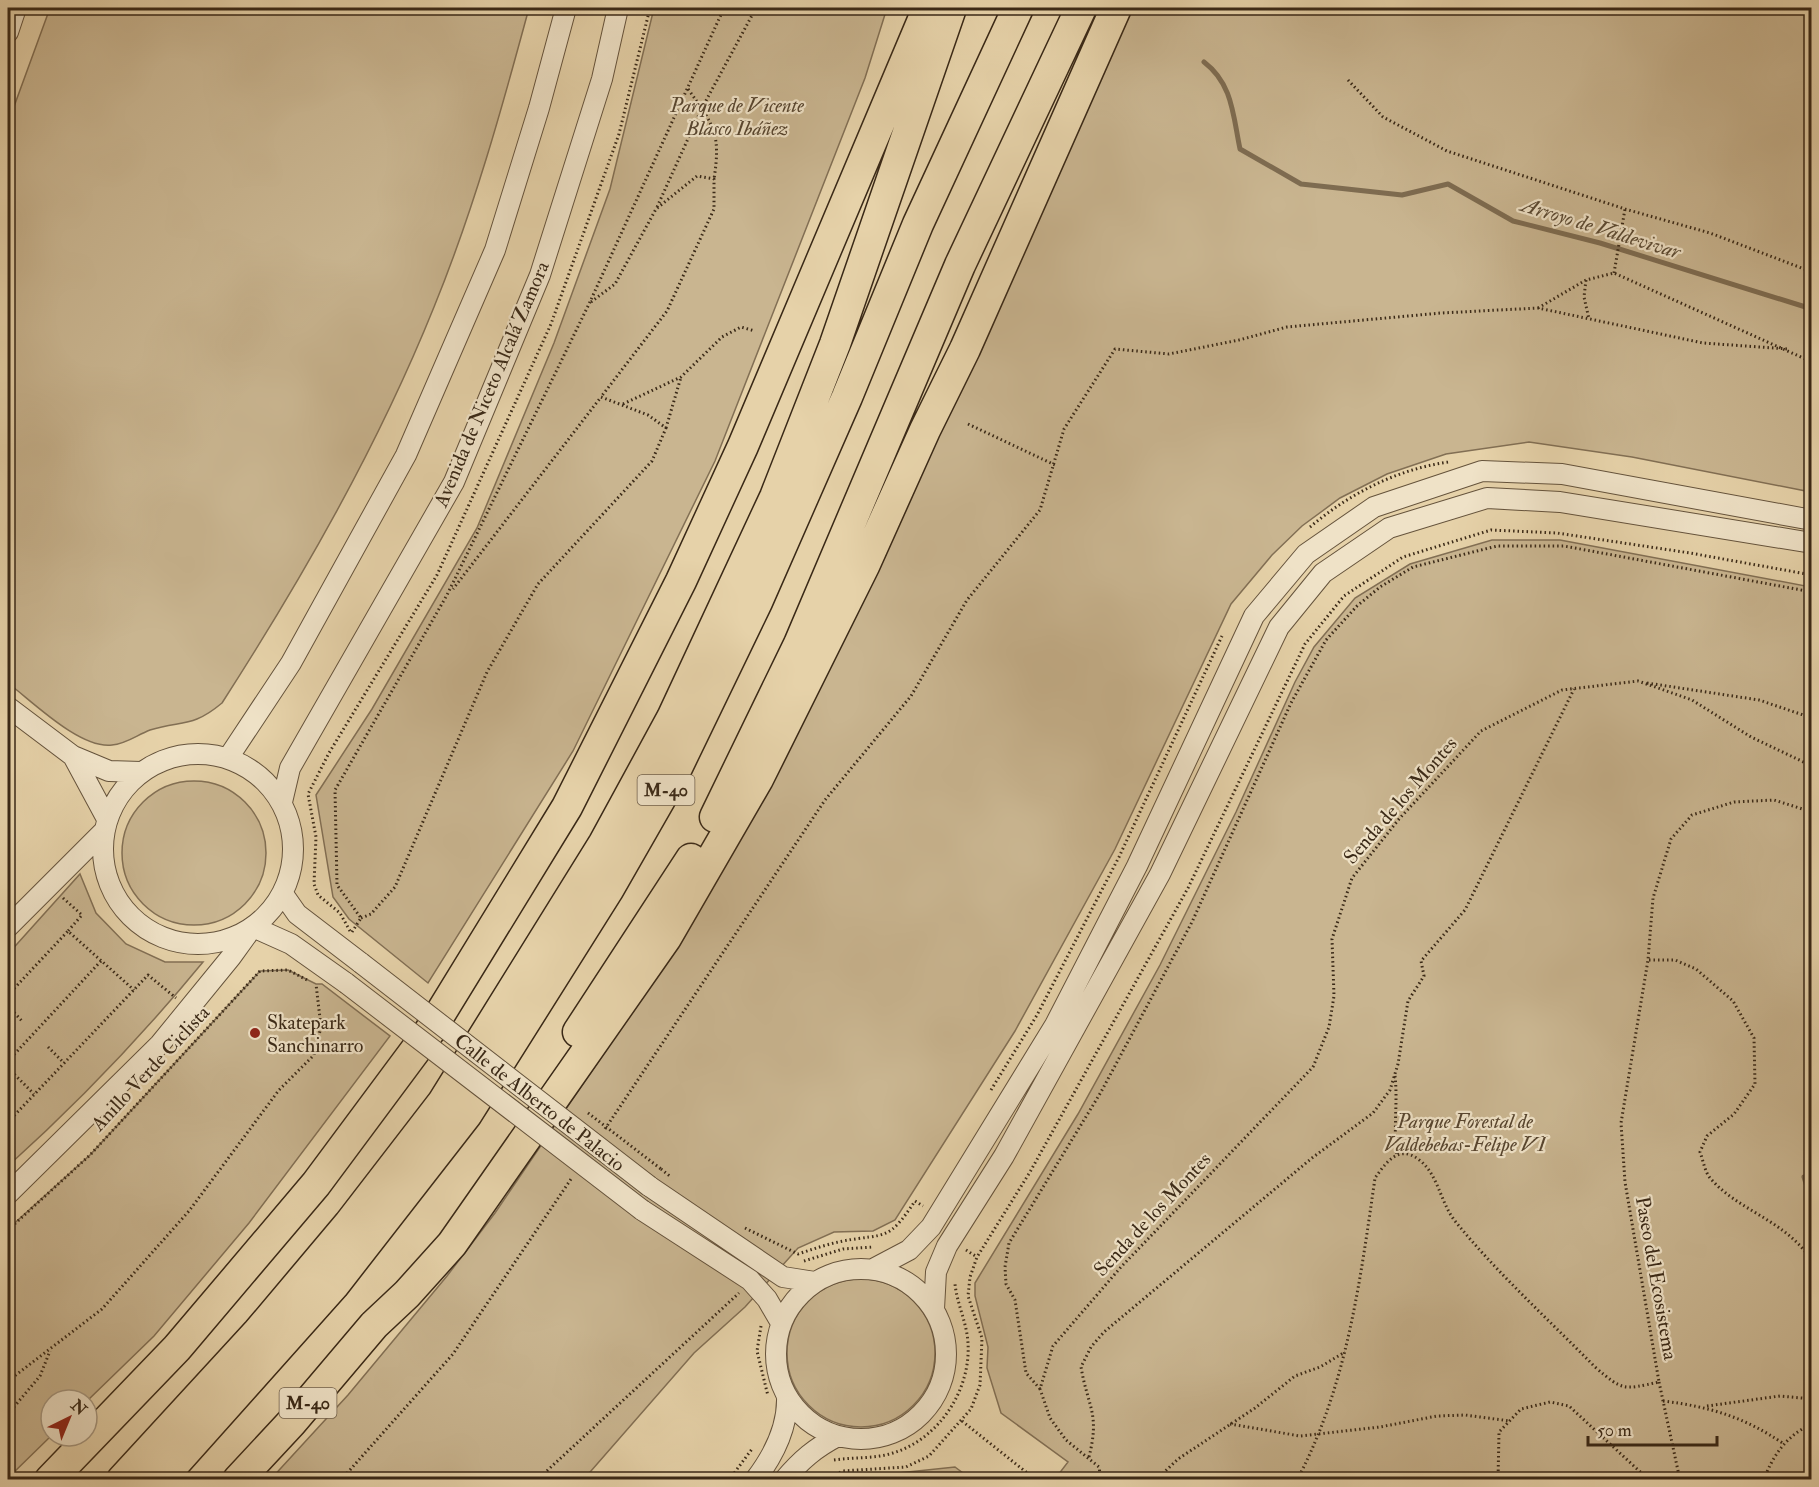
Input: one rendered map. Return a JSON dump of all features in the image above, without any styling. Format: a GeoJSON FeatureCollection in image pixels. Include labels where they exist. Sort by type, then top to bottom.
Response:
{"type":"FeatureCollection","features":[{"type":"Feature","properties":{"kind":"highway"},"geometry":{"type":"LineString","coordinates":[[802,302],[906,8]]}},
{"type":"Feature","properties":{"kind":"highway"},"geometry":{"type":"LineString","coordinates":[[50,1479],[177,1348],[316,1184],[429,1032],[567,807],[625,697],[743,446],[928,8]]}},
{"type":"Feature","properties":{"kind":"highway"},"geometry":{"type":"LineString","coordinates":[[122,1479],[258,1332],[349,1224],[443,1102],[604,843],[672,718],[775,497],[835,344],[951,8]]}},
{"type":"Feature","properties":{"kind":"highway","name":"M-40"},"geometry":{"type":"LineString","coordinates":[[160,1479],[334,1285],[467,1114],[608,890],[671,780],[757,602],[847,397],[918,224],[1018,8]]}},
{"type":"Feature","properties":{"kind":"highway","name":"M-40"},"geometry":{"type":"LineString","coordinates":[[238,1479],[291,1423],[374,1325],[397,1288],[508,1140],[707,834],[799,644],[960,265],[1080,8]]}},
{"type":"Feature","properties":{"kind":"highway"},"geometry":{"type":"LineString","coordinates":[[374,1325],[407,1294],[452,1244],[660,948],[724,839],[790,717],[864,566],[925,430],[965,349],[1116,8]]}},
{"type":"Feature","properties":{"kind":"street"},"geometry":{"type":"LineString","coordinates":[[8,32],[16,8]]}},
{"type":"Feature","properties":{"kind":"street"},"geometry":{"type":"LineString","coordinates":[[228,758],[291,663],[406,455],[495,250],[539,108],[566,8]]}},
{"type":"Feature","properties":{"kind":"street","name":"Avenida de Niceto Alcalá Zamora"},"geometry":{"type":"LineString","coordinates":[[282,802],[290,768],[454,482],[540,275],[602,79],[618,8]]}},
{"type":"Feature","properties":{"kind":"street"},"geometry":{"type":"LineString","coordinates":[[873,1269],[909,1250],[931,1227],[1036,1055],[1137,866],[1254,616],[1306,554],[1374,507],[1482,471],[1562,474],[1812,520]]}},
{"type":"Feature","properties":{"kind":"street"},"geometry":{"type":"LineString","coordinates":[[934,1309],[936,1272],[947,1246],[1010,1146],[1160,874],[1279,627],[1323,573],[1389,528],[1487,498],[1560,502],[1695,522],[1812,543]]}},
{"type":"Feature","properties":{"kind":"street"},"geometry":{"type":"LineString","coordinates":[[8,707],[73,756],[109,771],[141,772]]}},
{"type":"Feature","properties":{"kind":"street"},"geometry":{"type":"LineString","coordinates":[[8,927],[105,825],[120,793],[141,772],[168,758],[198,753],[228,758],[259,776],[282,802],[291,825],[294,848],[291,872],[283,894],[270,912],[252,928],[160,1044],[8,1194]]}},
{"type":"Feature","properties":{"kind":"street"},"geometry":{"type":"LineString","coordinates":[[73,756],[105,825],[102,855],[107,880],[115,895],[135,921],[156,935],[179,943],[204,945],[229,940],[252,928]]}},
{"type":"Feature","properties":{"kind":"street","name":"Calle de Alberto de Palacio"},"geometry":{"type":"LineString","coordinates":[[283,894],[297,914],[353,949],[649,1186],[783,1277],[815,1282]]}},
{"type":"Feature","properties":{"kind":"street","name":"Calle de Alberto de Palacio"},"geometry":{"type":"LineString","coordinates":[[252,928],[291,944],[334,980],[642,1210],[750,1280],[767,1299],[781,1323]]}},
{"type":"Feature","properties":{"kind":"street"},"geometry":{"type":"LineString","coordinates":[[754,1479],[768,1462],[784,1430],[788,1414],[778,1401],[776,1348],[781,1323],[795,1300],[815,1282],[833,1273],[853,1269],[873,1269],[897,1276],[918,1290],[934,1309],[944,1333],[947,1358],[942,1383],[930,1406],[912,1424],[889,1436],[864,1440],[838,1437],[818,1428],[778,1401]]}},
{"type":"Feature","properties":{"kind":"street"},"geometry":{"type":"LineString","coordinates":[[784,1479],[799,1460],[816,1447],[838,1437]]}},
{"type":"Feature","properties":{"kind":"path"},"geometry":{"type":"LineString","coordinates":[[361,918],[337,885],[335,790],[447,595],[589,304],[724,8]]}},
{"type":"Feature","properties":{"kind":"path"},"geometry":{"type":"LineString","coordinates":[[589,304],[615,284],[656,209],[702,108],[756,8]]}},
{"type":"Feature","properties":{"kind":"path"},"geometry":{"type":"LineString","coordinates":[[1348,80],[1383,117],[1447,151],[1625,209],[1710,233],[1812,272]]}},
{"type":"Feature","properties":{"kind":"path"},"geometry":{"type":"LineString","coordinates":[[447,595],[667,311],[714,209],[717,137],[702,108],[688,89]]}},
{"type":"Feature","properties":{"kind":"path"},"geometry":{"type":"LineString","coordinates":[[656,209],[697,176],[714,179]]}},
{"type":"Feature","properties":{"kind":"path"},"geometry":{"type":"LineString","coordinates":[[1614,273],[1625,209]]}},
{"type":"Feature","properties":{"kind":"path"},"geometry":{"type":"LineString","coordinates":[[1539,308],[1586,280],[1614,273],[1812,362]]}},
{"type":"Feature","properties":{"kind":"path"},"geometry":{"type":"LineString","coordinates":[[1586,280],[1584,297],[1589,319]]}},
{"type":"Feature","properties":{"kind":"path"},"geometry":{"type":"LineString","coordinates":[[601,1135],[825,800],[911,696],[967,600],[1040,510],[1064,429],[1115,349],[1168,354],[1287,327],[1441,313],[1539,308],[1703,343],[1788,350]]}},
{"type":"Feature","properties":{"kind":"path"},"geometry":{"type":"LineString","coordinates":[[622,405],[681,377],[722,337],[741,327],[755,331]]}},
{"type":"Feature","properties":{"kind":"path"},"geometry":{"type":"LineString","coordinates":[[361,918],[371,914],[396,888],[487,672],[538,584],[652,461],[666,428],[681,377]]}},
{"type":"Feature","properties":{"kind":"path"},"geometry":{"type":"LineString","coordinates":[[601,397],[648,415],[666,428]]}},
{"type":"Feature","properties":{"kind":"path"},"geometry":{"type":"LineString","coordinates":[[968,424],[1055,465]]}},
{"type":"Feature","properties":{"kind":"path"},"geometry":{"type":"LineString","coordinates":[[1302,534],[1357,492],[1408,472],[1451,461]]}},
{"type":"Feature","properties":{"kind":"path"},"geometry":{"type":"LineString","coordinates":[[828,1479],[842,1471],[906,1467],[928,1456],[971,1409],[980,1384],[982,1338],[968,1296],[970,1277],[977,1257],[1042,1152],[1188,888],[1305,644],[1344,597],[1402,557],[1491,530],[1557,533],[1690,553],[1812,575]]}},
{"type":"Feature","properties":{"kind":"path"},"geometry":{"type":"LineString","coordinates":[[1101,1479],[1099,1467],[1066,1440],[1050,1418],[1040,1389],[1026,1373],[1015,1300],[1006,1284],[1005,1267],[1010,1243],[1101,1092],[1192,922],[1291,703],[1326,640],[1357,606],[1380,587],[1413,567],[1497,546],[1564,546],[1812,592]]}},
{"type":"Feature","properties":{"kind":"path"},"geometry":{"type":"LineString","coordinates":[[988,1095],[1036,1015],[1119,857],[1227,627]]}},
{"type":"Feature","properties":{"kind":"path"},"geometry":{"type":"LineString","coordinates":[[1638,681],[1759,700],[1812,718]]}},
{"type":"Feature","properties":{"kind":"path","name":"Senda de los Montes"},"geometry":{"type":"LineString","coordinates":[[1040,1389],[1053,1346],[1121,1267],[1313,1067],[1329,1027],[1334,996],[1332,939],[1352,878],[1399,819],[1481,731],[1562,690],[1638,681],[1692,700],[1752,737],[1812,766]]}},
{"type":"Feature","properties":{"kind":"path"},"geometry":{"type":"LineString","coordinates":[[1089,1457],[1095,1430],[1081,1367],[1090,1347],[1189,1260],[1312,1158],[1373,1113],[1389,1090],[1395,1074],[1408,1001],[1424,976],[1421,961],[1465,910],[1574,689]]}},
{"type":"Feature","properties":{"kind":"path","name":"Paseo del Ecosistema"},"geometry":{"type":"LineString","coordinates":[[1396,1155],[1402,1154],[1417,1158],[1431,1173],[1449,1214],[1470,1240],[1609,1379],[1616,1385],[1628,1389],[1659,1382],[1625,1182],[1621,1123],[1648,960],[1653,898],[1671,839],[1692,815],[1734,802],[1774,800],[1812,812]]}},
{"type":"Feature","properties":{"kind":"path"},"geometry":{"type":"LineString","coordinates":[[8,995],[82,915],[49,884]]}},
{"type":"Feature","properties":{"kind":"path"},"geometry":{"type":"LineString","coordinates":[[353,949],[361,918]]}},
{"type":"Feature","properties":{"kind":"path"},"geometry":{"type":"LineString","coordinates":[[68,931],[134,990]]}},
{"type":"Feature","properties":{"kind":"path"},"geometry":{"type":"LineString","coordinates":[[1648,960],[1675,960],[1696,969],[1733,1000],[1754,1038],[1755,1084],[1734,1114],[1707,1136],[1700,1152],[1709,1177],[1730,1195],[1775,1222],[1812,1261]]}},
{"type":"Feature","properties":{"kind":"path"},"geometry":{"type":"LineString","coordinates":[[8,1061],[101,961]]}},
{"type":"Feature","properties":{"kind":"path","name":"Anillo Verde Ciclista"},"geometry":{"type":"LineString","coordinates":[[8,1230],[90,1155],[260,971],[288,970],[316,984],[334,980]]}},
{"type":"Feature","properties":{"kind":"path"},"geometry":{"type":"LineString","coordinates":[[8,1122],[148,975],[188,1010]]}},
{"type":"Feature","properties":{"kind":"path"},"geometry":{"type":"LineString","coordinates":[[8,1381],[102,1309],[189,1211],[279,1090],[314,1055],[321,1028],[316,984]]}},
{"type":"Feature","properties":{"kind":"path"},"geometry":{"type":"LineString","coordinates":[[8,1006],[22,1021]]}},
{"type":"Feature","properties":{"kind":"path"},"geometry":{"type":"LineString","coordinates":[[48,1047],[64,1063]]}},
{"type":"Feature","properties":{"kind":"path"},"geometry":{"type":"LineString","coordinates":[[8,1068],[34,1094]]}},
{"type":"Feature","properties":{"kind":"path"},"geometry":{"type":"LineString","coordinates":[[1297,1479],[1320,1434],[1346,1352],[1375,1178],[1388,1158],[1396,1155],[1394,1137],[1398,1102],[1395,1074]]}},
{"type":"Feature","properties":{"kind":"path"},"geometry":{"type":"LineString","coordinates":[[341,1479],[370,1450],[453,1354],[577,1170]]}},
{"type":"Feature","properties":{"kind":"path"},"geometry":{"type":"LineString","coordinates":[[742,1226],[798,1254],[842,1241],[882,1237],[900,1223],[915,1201],[922,1206],[928,1196]]}},
{"type":"Feature","properties":{"kind":"path"},"geometry":{"type":"LineString","coordinates":[[802,1262],[843,1249],[879,1246]]}},
{"type":"Feature","properties":{"kind":"path"},"geometry":{"type":"LineString","coordinates":[[961,1256],[964,1249],[977,1257]]}},
{"type":"Feature","properties":{"kind":"path"},"geometry":{"type":"LineString","coordinates":[[831,1461],[892,1454],[910,1447],[928,1433],[954,1404],[964,1381],[968,1358],[968,1340],[957,1301],[954,1276]]}},
{"type":"Feature","properties":{"kind":"path"},"geometry":{"type":"LineString","coordinates":[[730,1286],[747,1302]]}},
{"type":"Feature","properties":{"kind":"path"},"geometry":{"type":"LineString","coordinates":[[537,1479],[739,1293]]}},
{"type":"Feature","properties":{"kind":"path"},"geometry":{"type":"LineString","coordinates":[[761,1320],[757,1351],[778,1401]]}},
{"type":"Feature","properties":{"kind":"path"},"geometry":{"type":"LineString","coordinates":[[8,1414],[40,1376],[50,1351]]}},
{"type":"Feature","properties":{"kind":"path"},"geometry":{"type":"LineString","coordinates":[[1156,1479],[1178,1459],[1256,1408],[1295,1376],[1320,1367],[1346,1352]]}},
{"type":"Feature","properties":{"kind":"path"},"geometry":{"type":"LineString","coordinates":[[1659,1382],[1680,1479]]}},
{"type":"Feature","properties":{"kind":"path"},"geometry":{"type":"LineString","coordinates":[[1705,1406],[1780,1396],[1812,1399]]}},
{"type":"Feature","properties":{"kind":"path"},"geometry":{"type":"LineString","coordinates":[[1663,1401],[1705,1406],[1749,1423],[1784,1444]]}},
{"type":"Feature","properties":{"kind":"path"},"geometry":{"type":"LineString","coordinates":[[1498,1479],[1499,1432],[1521,1409],[1550,1402],[1569,1406],[1648,1479]]}},
{"type":"Feature","properties":{"kind":"path"},"geometry":{"type":"LineString","coordinates":[[1230,1424],[1300,1436],[1437,1416],[1465,1415],[1510,1421]]}},
{"type":"Feature","properties":{"kind":"path"},"geometry":{"type":"LineString","coordinates":[[962,1421],[1036,1479]]}},
{"type":"Feature","properties":{"kind":"path"},"geometry":{"type":"LineString","coordinates":[[1764,1479],[1784,1444],[1801,1429],[1812,1424]]}},
{"type":"Feature","properties":{"kind":"path"},"geometry":{"type":"LineString","coordinates":[[729,1479],[754,1447]]}},
{"type":"Feature","properties":{"kind":"path"},"geometry":{"type":"LineString","coordinates":[[1741,1479],[1766,1474]]}},
{"type":"Feature","properties":{"kind":"green space"},"geometry":{"type":"Polygon","coordinates":[[[50,8],[529,8],[475,196],[434,307],[389,410],[310,559],[222,703],[195,720],[150,730],[112,745],[86,740],[72,732],[57,723],[8,683],[8,123],[50,8]]]}},
{"type":"Feature","properties":{"kind":"green space","name":"Parque de Vicente Blasco Ibáñez"},"geometry":{"type":"Polygon","coordinates":[[[654,8],[887,8],[865,78],[715,461],[573,751],[428,983],[349,919],[333,897],[316,795],[372,709],[477,528],[554,343],[610,189],[654,8]]]}},
{"type":"Feature","properties":{"kind":"green space"},"geometry":{"type":"Polygon","coordinates":[[[1124,8],[1811,8],[1811,492],[1632,457],[1529,442],[1446,454],[1387,474],[1340,498],[1302,526],[1272,555],[1231,604],[1115,849],[1015,1031],[895,1220],[873,1231],[834,1232],[798,1248],[745,1307],[694,1353],[584,1479],[270,1480],[348,1395],[447,1276],[495,1213],[632,1012],[1124,8]]]}},
{"type":"Feature","properties":{"kind":"green space","name":"Parque Forestal de Valdebebas-Felipe VI"},"geometry":{"type":"Polygon","coordinates":[[[1492,540],[1560,540],[1811,587],[1811,1479],[1055,1479],[1068,1462],[1001,1413],[987,1368],[988,1347],[975,1296],[975,1283],[1078,1114],[1160,965],[1236,812],[1295,682],[1314,647],[1355,598],[1410,564],[1492,540]]]}},
{"type":"Feature","properties":{"kind":"green space"},"geometry":{"type":"Polygon","coordinates":[[[194,781],[221,787],[234,793],[245,802],[254,813],[260,826],[266,853],[260,880],[254,893],[245,904],[234,913],[221,919],[194,925],[167,919],[154,913],[143,904],[134,893],[128,880],[122,853],[128,826],[134,813],[143,802],[154,793],[167,787],[194,781]]]}},
{"type":"Feature","properties":{"kind":"green space"},"geometry":{"type":"Polygon","coordinates":[[[80,874],[96,913],[126,944],[165,962],[203,962],[109,1068],[8,1166],[8,954],[80,874]]]}},
{"type":"Feature","properties":{"kind":"green space"},"geometry":{"type":"Polygon","coordinates":[[[288,970],[316,984],[322,984],[390,1036],[249,1223],[154,1336],[99,1389],[39,1388],[39,1448],[8,1478],[8,1229],[90,1155],[260,971],[288,970]]]}},
{"type":"Feature","properties":{"kind":"green space"},"geometry":{"type":"Polygon","coordinates":[[[861,1279],[889,1285],[913,1301],[929,1325],[935,1353],[929,1381],[913,1405],[889,1421],[861,1427],[833,1421],[809,1405],[793,1381],[787,1353],[793,1325],[809,1301],[833,1285],[861,1279]]]}},
{"type":"Feature","properties":{"kind":"green space"},"geometry":{"type":"Polygon","coordinates":[[[955,1467],[971,1479],[841,1479],[955,1467]]]}},
{"type":"Feature","properties":{"kind":"waterway","name":"Arroyo de Valdevivar"},"geometry":{"type":"LineString","coordinates":[[1204,62],[1214,71],[1226,90],[1240,149],[1301,184],[1402,195],[1448,184],[1513,221],[1600,243],[1812,309]]}},
{"type":"Feature","properties":{"kind":"waterway"},"geometry":{"type":"LineString","coordinates":[[1804,1177],[1812,1202]]}},
{"type":"Feature","properties":{"kind":"place","name":"Skatepark Sanchinarro"},"geometry":{"type":"Point","coordinates":[255,1033]}}]}
